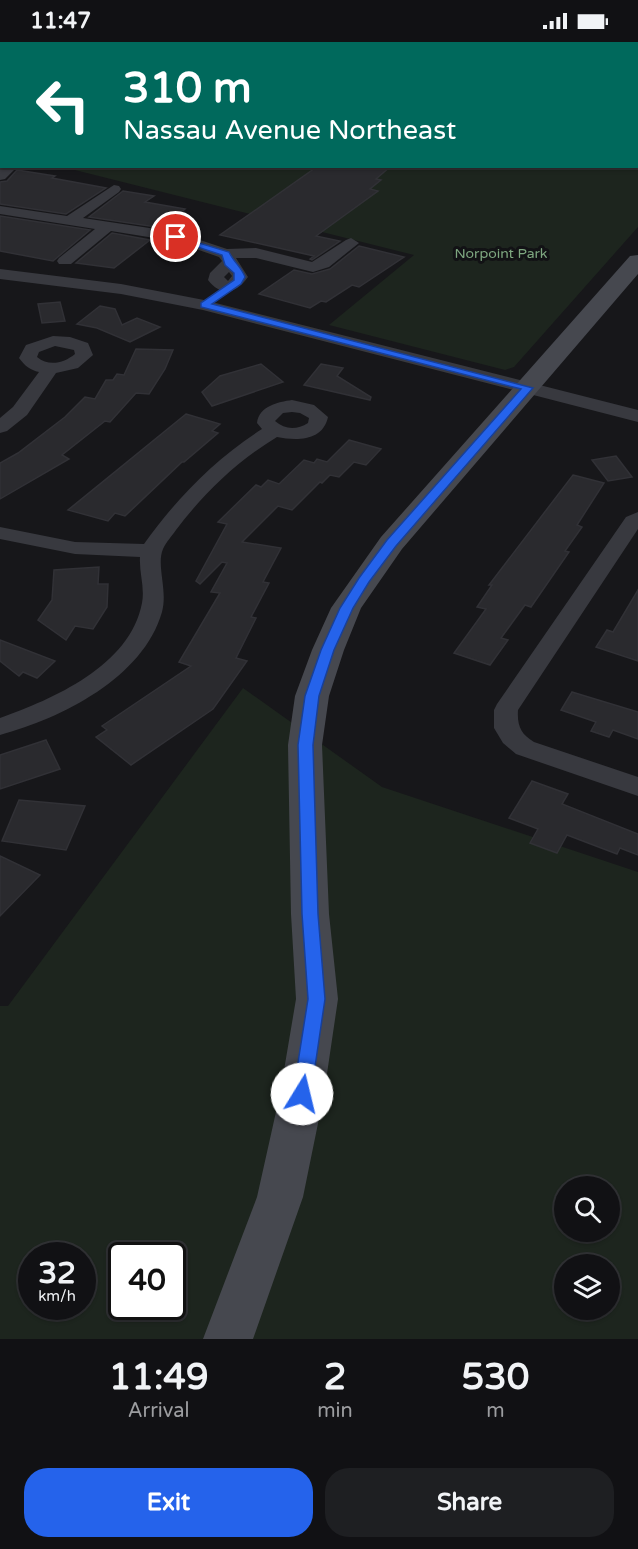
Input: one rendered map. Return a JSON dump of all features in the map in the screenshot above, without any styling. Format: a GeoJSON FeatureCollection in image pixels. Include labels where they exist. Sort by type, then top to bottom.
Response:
{"type":"FeatureCollection","features":[{"type":"Feature","properties":{"kind":"street"},"geometry":{"type":"LineString","coordinates":[[69,221],[114,189]]}},
{"type":"Feature","properties":{"kind":"street"},"geometry":{"type":"LineString","coordinates":[[0,210],[176,237],[227,258],[256,253],[313,267],[323,264],[351,243]]}},
{"type":"Feature","properties":{"kind":"street"},"geometry":{"type":"LineString","coordinates":[[65,261],[108,226]]}},
{"type":"Feature","properties":{"kind":"street"},"geometry":{"type":"LineString","coordinates":[[204,305],[226,288],[216,280],[216,276],[227,258]]}},
{"type":"Feature","properties":{"kind":"street"},"geometry":{"type":"LineString","coordinates":[[228,1339],[280,1197],[302,1094],[317,999],[310,914],[305,745],[312,696],[332,639],[346,608],[392,543],[638,261]]}},
{"type":"Feature","properties":{"kind":"street"},"geometry":{"type":"LineString","coordinates":[[0,274],[121,289],[204,305],[638,416]]}},
{"type":"Feature","properties":{"kind":"street"},"geometry":{"type":"LineString","coordinates":[[0,428],[20,411],[51,368]]}},
{"type":"Feature","properties":{"kind":"street"},"geometry":{"type":"LineString","coordinates":[[0,727],[32,716],[91,684],[135,644],[149,619],[154,592],[151,551],[180,509],[220,469],[253,442],[274,430]]}},
{"type":"Feature","properties":{"kind":"street"},"geometry":{"type":"LineString","coordinates":[[638,518],[633,521],[518,691],[506,710],[504,718],[506,728],[514,742],[525,748],[638,787]]}},
{"type":"Feature","properties":{"kind":"street"},"geometry":{"type":"LineString","coordinates":[[0,533],[75,548],[151,551]]}},
{"type":"Feature","properties":{"kind":"green space","name":"Norpoint Park"},"geometry":{"type":"Polygon","coordinates":[[[67,168],[638,168],[638,227],[514,367],[505,370],[329,325],[414,255],[67,168]]]}},
{"type":"Feature","properties":{"kind":"green space"},"geometry":{"type":"Polygon","coordinates":[[[243,688],[382,787],[638,872],[638,1339],[0,1339],[0,1006],[8,1006],[243,688]]]}},
{"type":"Feature","properties":{"kind":"building"},"geometry":{"type":"Polygon","coordinates":[[[315,168],[389,168],[376,179],[381,180],[370,189],[378,191],[316,236],[340,241],[312,260],[310,259],[314,256],[220,235],[315,168]]]}},
{"type":"Feature","properties":{"kind":"building"},"geometry":{"type":"Polygon","coordinates":[[[17,170],[106,188],[66,214],[0,204],[0,182],[7,181],[17,170]]]}},
{"type":"Feature","properties":{"kind":"building"},"geometry":{"type":"Polygon","coordinates":[[[123,191],[154,196],[145,202],[185,209],[163,228],[89,217],[123,191]]]}},
{"type":"Feature","properties":{"kind":"building"},"geometry":{"type":"Polygon","coordinates":[[[0,216],[90,230],[53,261],[0,251],[0,216]]]}},
{"type":"Feature","properties":{"kind":"building"},"geometry":{"type":"Polygon","coordinates":[[[112,233],[150,240],[114,268],[76,263],[112,233]]]}},
{"type":"Feature","properties":{"kind":"building"},"geometry":{"type":"Polygon","coordinates":[[[359,246],[404,257],[359,287],[352,285],[326,302],[321,301],[310,308],[259,294],[294,270],[312,274],[330,269],[359,246]]]}},
{"type":"Feature","properties":{"kind":"building"},"geometry":{"type":"Polygon","coordinates":[[[60,302],[65,321],[42,323],[38,304],[60,302]]]}},
{"type":"Feature","properties":{"kind":"building"},"geometry":{"type":"Polygon","coordinates":[[[100,306],[115,309],[122,325],[137,318],[160,327],[130,342],[97,328],[77,324],[100,306]]]}},
{"type":"Feature","properties":{"kind":"building"},"geometry":{"type":"Polygon","coordinates":[[[136,349],[173,350],[165,369],[149,394],[136,393],[110,422],[105,421],[62,455],[69,459],[0,499],[0,463],[18,453],[65,417],[85,397],[95,399],[106,380],[113,380],[117,374],[124,375],[136,349]]]}},
{"type":"Feature","properties":{"kind":"building"},"geometry":{"type":"Polygon","coordinates":[[[261,364],[283,382],[212,406],[202,392],[220,376],[261,364]]]}},
{"type":"Feature","properties":{"kind":"building"},"geometry":{"type":"Polygon","coordinates":[[[321,364],[343,368],[337,376],[371,397],[370,400],[304,385],[321,364]]]}},
{"type":"Feature","properties":{"kind":"building"},"geometry":{"type":"Polygon","coordinates":[[[186,414],[220,424],[212,431],[218,433],[182,462],[125,516],[115,513],[108,521],[68,510],[186,414]]]}},
{"type":"Feature","properties":{"kind":"building"},"geometry":{"type":"Polygon","coordinates":[[[349,440],[381,449],[366,465],[354,462],[339,477],[330,475],[292,510],[278,506],[242,542],[281,548],[263,582],[269,583],[251,617],[256,618],[236,658],[247,661],[213,709],[131,765],[96,737],[107,730],[102,726],[191,666],[179,662],[220,593],[211,592],[227,563],[222,562],[200,584],[196,581],[227,524],[218,522],[256,485],[261,487],[268,480],[279,484],[304,460],[314,463],[317,459],[327,462],[349,440]]]}},
{"type":"Feature","properties":{"kind":"building"},"geometry":{"type":"Polygon","coordinates":[[[616,456],[632,477],[608,481],[592,460],[616,456]]]}},
{"type":"Feature","properties":{"kind":"building"},"geometry":{"type":"Polygon","coordinates":[[[573,475],[604,483],[577,525],[582,527],[565,551],[569,552],[531,607],[525,605],[501,638],[508,640],[490,665],[454,653],[486,609],[477,607],[492,585],[489,585],[573,475]]]}},
{"type":"Feature","properties":{"kind":"building"},"geometry":{"type":"Polygon","coordinates":[[[99,567],[98,584],[108,584],[107,607],[93,629],[75,626],[66,640],[38,620],[52,600],[54,570],[99,567]]]}},
{"type":"Feature","properties":{"kind":"building"},"geometry":{"type":"Polygon","coordinates":[[[638,590],[638,661],[596,647],[607,630],[613,632],[638,590]]]}},
{"type":"Feature","properties":{"kind":"building"},"geometry":{"type":"Polygon","coordinates":[[[0,640],[55,661],[37,678],[23,672],[19,676],[0,661],[0,640]]]}},
{"type":"Feature","properties":{"kind":"building"},"geometry":{"type":"Polygon","coordinates":[[[572,692],[638,712],[638,739],[613,730],[609,737],[591,731],[596,722],[561,710],[572,692]]]}},
{"type":"Feature","properties":{"kind":"building"},"geometry":{"type":"Polygon","coordinates":[[[46,740],[60,769],[0,789],[0,755],[46,740]]]}},
{"type":"Feature","properties":{"kind":"building"},"geometry":{"type":"Polygon","coordinates":[[[532,781],[568,794],[562,804],[638,834],[638,855],[620,848],[617,854],[567,835],[557,853],[530,843],[538,829],[509,818],[532,781]]]}},
{"type":"Feature","properties":{"kind":"building"},"geometry":{"type":"Polygon","coordinates":[[[19,800],[85,806],[66,850],[2,841],[19,800]]]}},
{"type":"Feature","properties":{"kind":"building"},"geometry":{"type":"Polygon","coordinates":[[[0,856],[40,875],[0,916],[0,856]]]}},
{"type":"Feature","properties":{"kind":"route"},"geometry":{"type":"LineString","coordinates":[[176,237],[226,254],[229,263],[239,272],[240,277],[237,282],[204,305],[527,388],[392,543],[363,581],[346,608],[312,696],[305,745],[310,914],[317,999],[302,1094]]}}]}
